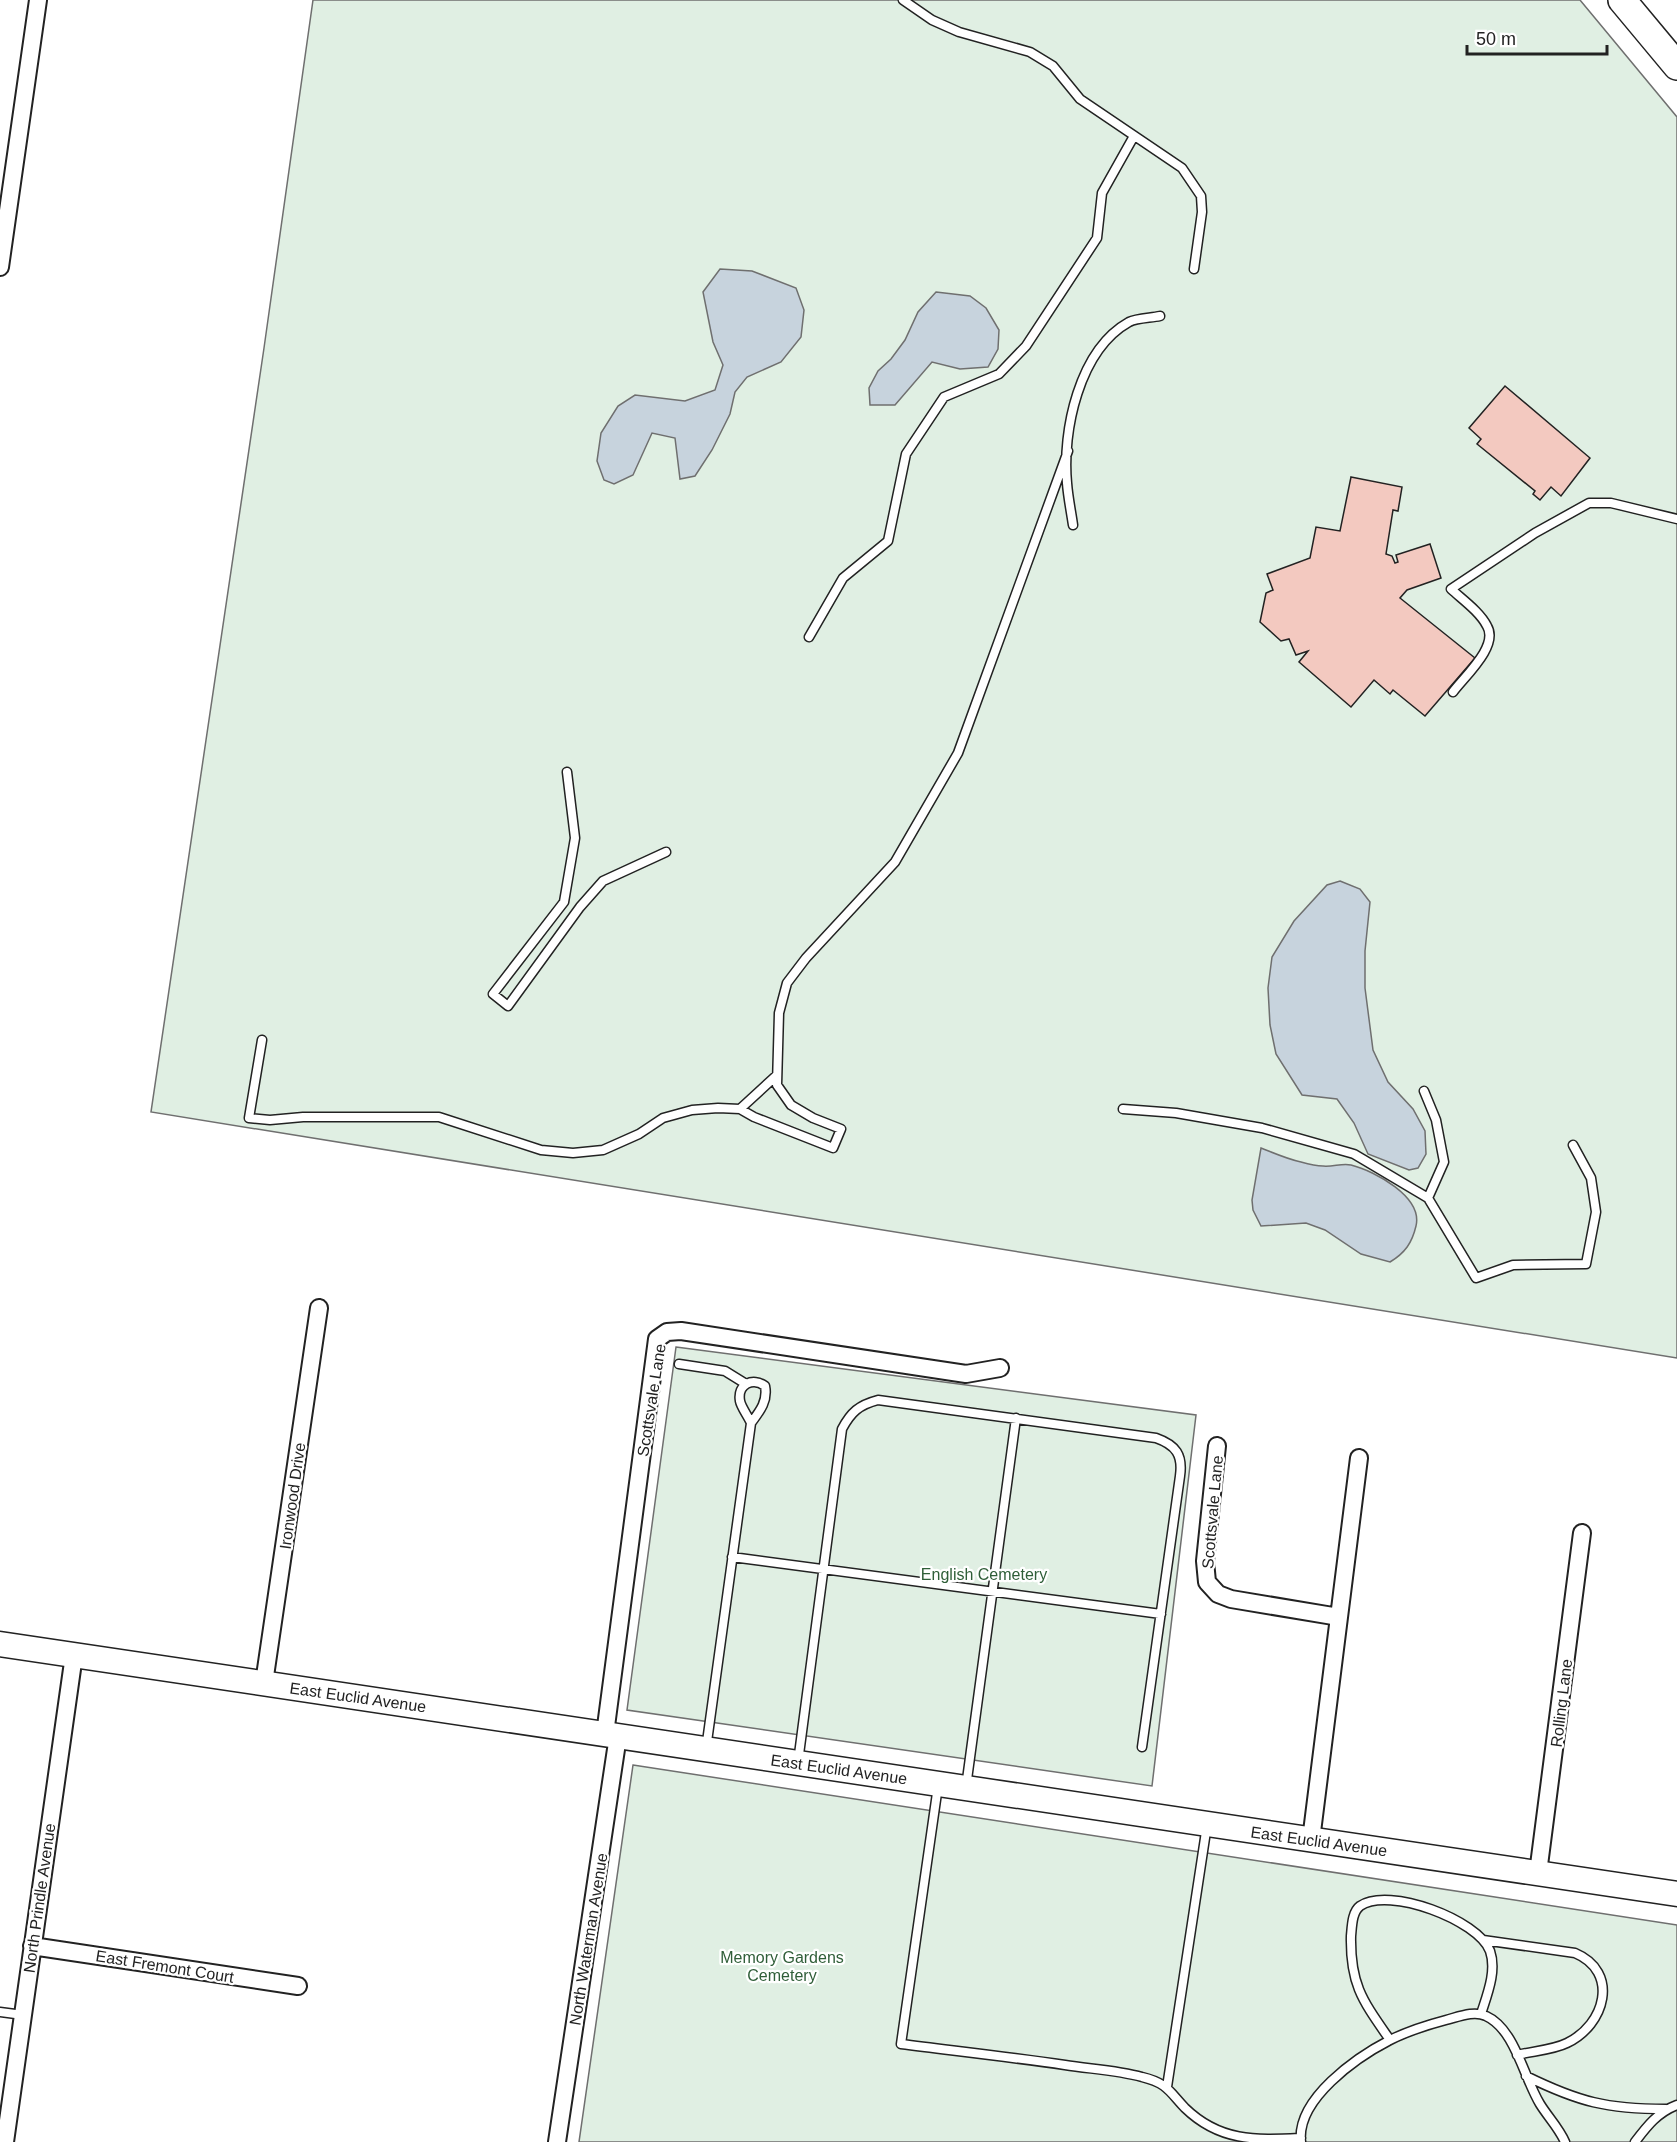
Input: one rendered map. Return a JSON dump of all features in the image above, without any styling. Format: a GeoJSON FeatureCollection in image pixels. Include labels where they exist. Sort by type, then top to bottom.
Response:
{"type":"FeatureCollection","features":[{"type":"Feature","properties":{"kind":"main road"},"geometry":{"type":"LineString","coordinates":[[1622,0],[1676,60]]}},
{"type":"Feature","properties":{"kind":"main road","name":"East Euclid Avenue"},"geometry":{"type":"LineString","coordinates":[[0,1644],[1677,1894]]}},
{"type":"Feature","properties":{"kind":"street"},"geometry":{"type":"LineString","coordinates":[[0,267],[38,0]]}},
{"type":"Feature","properties":{"kind":"street","name":"Ironwood Drive"},"geometry":{"type":"LineString","coordinates":[[264,1683],[319,1308]]}},
{"type":"Feature","properties":{"kind":"street","name":"Scottsvale Lane"},"geometry":{"type":"LineString","coordinates":[[612,1735],[657,1339],[667,1332],[681,1331],[966,1374],[1000,1368]]}},
{"type":"Feature","properties":{"kind":"street","name":"Scottsvale Lane"},"geometry":{"type":"LineString","coordinates":[[1217,1446],[1205,1561],[1207,1582],[1218,1594],[1231,1599],[1339,1617]]}},
{"type":"Feature","properties":{"kind":"street"},"geometry":{"type":"LineString","coordinates":[[1311,1840],[1359,1458]]}},
{"type":"Feature","properties":{"kind":"street","name":"Rolling Lane"},"geometry":{"type":"LineString","coordinates":[[1538,1873],[1582,1533]]}},
{"type":"Feature","properties":{"kind":"street","name":"North Prindle Avenue"},"geometry":{"type":"LineString","coordinates":[[4,2142],[9,2085],[22,2015],[74,1655]]}},
{"type":"Feature","properties":{"kind":"street","name":"North Waterman Avenue"},"geometry":{"type":"LineString","coordinates":[[557,2142],[612,1735]]}},
{"type":"Feature","properties":{"kind":"street","name":"East Fremont Court"},"geometry":{"type":"LineString","coordinates":[[32,1946],[298,1986]]}},
{"type":"Feature","properties":{"kind":"lane"},"geometry":{"type":"LineString","coordinates":[[903,0],[932,20],[959,32],[1030,52],[1053,66],[1080,99],[1182,168],[1201,196],[1202,212],[1194,268]]}},
{"type":"Feature","properties":{"kind":"lane"},"geometry":{"type":"LineString","coordinates":[[809,637],[843,578],[888,541],[906,454],[944,397],[999,374],[1026,346],[1097,238],[1102,193],[1134,136]]}},
{"type":"Feature","properties":{"kind":"lane"},"geometry":{"type":"LineString","coordinates":[[1073,525],[1067,482],[1068,451],[1071,420],[1080,381],[1103,342],[1130,321],[1160,316]]}},
{"type":"Feature","properties":{"kind":"lane"},"geometry":{"type":"LineString","coordinates":[[262,1040],[249,1118],[270,1120],[303,1117],[439,1117],[540,1150],[573,1153],[603,1150],[639,1134],[663,1118],[692,1110],[740,1109],[754,1117],[833,1148],[841,1129],[791,1106],[777,1085],[779,1013],[787,983],[806,958],[895,862],[958,753],[1068,451]]}},
{"type":"Feature","properties":{"kind":"lane"},"geometry":{"type":"LineString","coordinates":[[1453,692],[1488,648],[1490,634],[1488,626],[1451,589],[1535,533],[1589,503],[1611,503],[1677,519]]}},
{"type":"Feature","properties":{"kind":"lane"},"geometry":{"type":"LineString","coordinates":[[567,772],[575,838],[564,902],[493,994],[508,1006],[580,907],[603,881],[666,852]]}},
{"type":"Feature","properties":{"kind":"lane"},"geometry":{"type":"LineString","coordinates":[[740,1109],[777,1075]]}},
{"type":"Feature","properties":{"kind":"lane"},"geometry":{"type":"LineString","coordinates":[[1424,1091],[1436,1120],[1444,1162],[1428,1198]]}},
{"type":"Feature","properties":{"kind":"lane"},"geometry":{"type":"LineString","coordinates":[[1123,1109],[1176,1113],[1262,1128],[1354,1154],[1428,1198],[1476,1278],[1513,1264],[1586,1264],[1596,1212],[1591,1178],[1573,1145]]}},
{"type":"Feature","properties":{"kind":"lane"},"geometry":{"type":"LineString","coordinates":[[679,1364],[725,1371],[746,1384]]}},
{"type":"Feature","properties":{"kind":"lane"},"geometry":{"type":"LineString","coordinates":[[706,1749],[751,1423],[763,1405],[766,1395],[765,1386],[759,1381],[746,1384],[740,1400],[751,1423]]}},
{"type":"Feature","properties":{"kind":"lane"},"geometry":{"type":"LineString","coordinates":[[798,1763],[842,1429],[852,1412],[878,1400],[1156,1438],[1175,1448],[1182,1464],[1142,1747]]}},
{"type":"Feature","properties":{"kind":"lane"},"geometry":{"type":"LineString","coordinates":[[966,1788],[1016,1419]]}},
{"type":"Feature","properties":{"kind":"lane"},"geometry":{"type":"LineString","coordinates":[[732,1557],[1161,1614]]}},
{"type":"Feature","properties":{"kind":"lane"},"geometry":{"type":"LineString","coordinates":[[939,1784],[901,2044],[1117,2072],[1148,2079],[1167,2087],[1201,2121],[1220,2132],[1240,2138],[1301,2140],[1306,2113],[1330,2082],[1356,2061],[1390,2040],[1422,2026],[1466,2014],[1481,2014],[1494,2021],[1503,2031],[1540,2103],[1565,2142]]}},
{"type":"Feature","properties":{"kind":"lane"},"geometry":{"type":"LineString","coordinates":[[1167,2087],[1207,1824]]}},
{"type":"Feature","properties":{"kind":"lane"},"geometry":{"type":"LineString","coordinates":[[1390,2040],[1361,1998],[1352,1968],[1352,1926],[1358,1908],[1371,1902],[1398,1900],[1420,1906],[1443,1914],[1468,1928],[1483,1940],[1490,1951],[1492,1963],[1491,1980],[1481,2014]]}},
{"type":"Feature","properties":{"kind":"lane"},"geometry":{"type":"LineString","coordinates":[[1483,1940],[1575,1953],[1588,1958],[1596,1966],[1601,1976],[1604,1989],[1602,2001],[1598,2013],[1590,2024],[1567,2043],[1517,2055]]}},
{"type":"Feature","properties":{"kind":"lane"},"geometry":{"type":"LineString","coordinates":[[0,2012],[22,2015]]}},
{"type":"Feature","properties":{"kind":"lane"},"geometry":{"type":"LineString","coordinates":[[1526,2076],[1567,2095],[1591,2103],[1613,2107],[1666,2109]]}},
{"type":"Feature","properties":{"kind":"lane"},"geometry":{"type":"LineString","coordinates":[[1635,2142],[1653,2119],[1666,2109],[1677,2105]]}},
{"type":"Feature","properties":{"kind":"green space"},"geometry":{"type":"Polygon","coordinates":[[[313,0],[1580,0],[1677,117],[1677,1358],[151,1112],[313,0]]]}},
{"type":"Feature","properties":{"kind":"green space","name":"English Cemetery"},"geometry":{"type":"Polygon","coordinates":[[[676,1347],[1196,1415],[1152,1786],[627,1710],[676,1347]]]}},
{"type":"Feature","properties":{"kind":"green space","name":"Memory Gardens Cemetery"},"geometry":{"type":"Polygon","coordinates":[[[633,1765],[1677,1925],[1677,2142],[579,2142],[633,1765]]]}},
{"type":"Feature","properties":{"kind":"shaded area"},"geometry":{"type":"Polygon","coordinates":[[[720,269],[752,271],[796,288],[804,310],[801,337],[781,362],[747,377],[735,392],[730,414],[712,450],[695,476],[680,479],[675,438],[652,433],[633,475],[614,484],[604,480],[597,461],[601,433],[618,406],[635,395],[685,401],[715,390],[723,365],[713,342],[703,292],[720,269]]]}},
{"type":"Feature","properties":{"kind":"shaded area"},"geometry":{"type":"Polygon","coordinates":[[[936,292],[970,296],[986,308],[999,330],[998,349],[988,367],[960,369],[932,362],[895,405],[870,405],[869,388],[878,371],[891,359],[905,340],[918,312],[936,292]]]}},
{"type":"Feature","properties":{"kind":"shaded area"},"geometry":{"type":"Polygon","coordinates":[[[1340,881],[1360,889],[1370,902],[1365,951],[1365,988],[1373,1050],[1388,1082],[1413,1109],[1425,1131],[1426,1154],[1418,1168],[1409,1170],[1368,1154],[1354,1123],[1337,1099],[1302,1095],[1276,1054],[1270,1025],[1268,988],[1272,957],[1294,921],[1327,885],[1340,881]]]}},
{"type":"Feature","properties":{"kind":"shaded area"},"geometry":{"type":"Polygon","coordinates":[[[1261,1148],[1312,1165],[1351,1165],[1384,1179],[1405,1196],[1416,1215],[1416,1226],[1407,1247],[1390,1262],[1361,1254],[1325,1230],[1306,1223],[1261,1226],[1253,1210],[1252,1200],[1261,1148]]]}},
{"type":"Feature","properties":{"kind":"building"},"geometry":{"type":"Polygon","coordinates":[[[1505,386],[1590,458],[1561,496],[1551,487],[1540,500],[1533,494],[1535,491],[1477,444],[1481,439],[1469,428],[1505,386]]]}},
{"type":"Feature","properties":{"kind":"building"},"geometry":{"type":"Polygon","coordinates":[[[1351,477],[1402,487],[1398,511],[1393,510],[1386,554],[1392,556],[1395,563],[1398,562],[1396,555],[1430,544],[1441,578],[1407,590],[1400,598],[1475,658],[1425,716],[1393,690],[1390,694],[1374,680],[1351,707],[1299,662],[1308,651],[1296,655],[1289,639],[1281,641],[1260,622],[1266,593],[1273,590],[1267,574],[1310,558],[1316,527],[1340,531],[1351,477]]]}}]}
